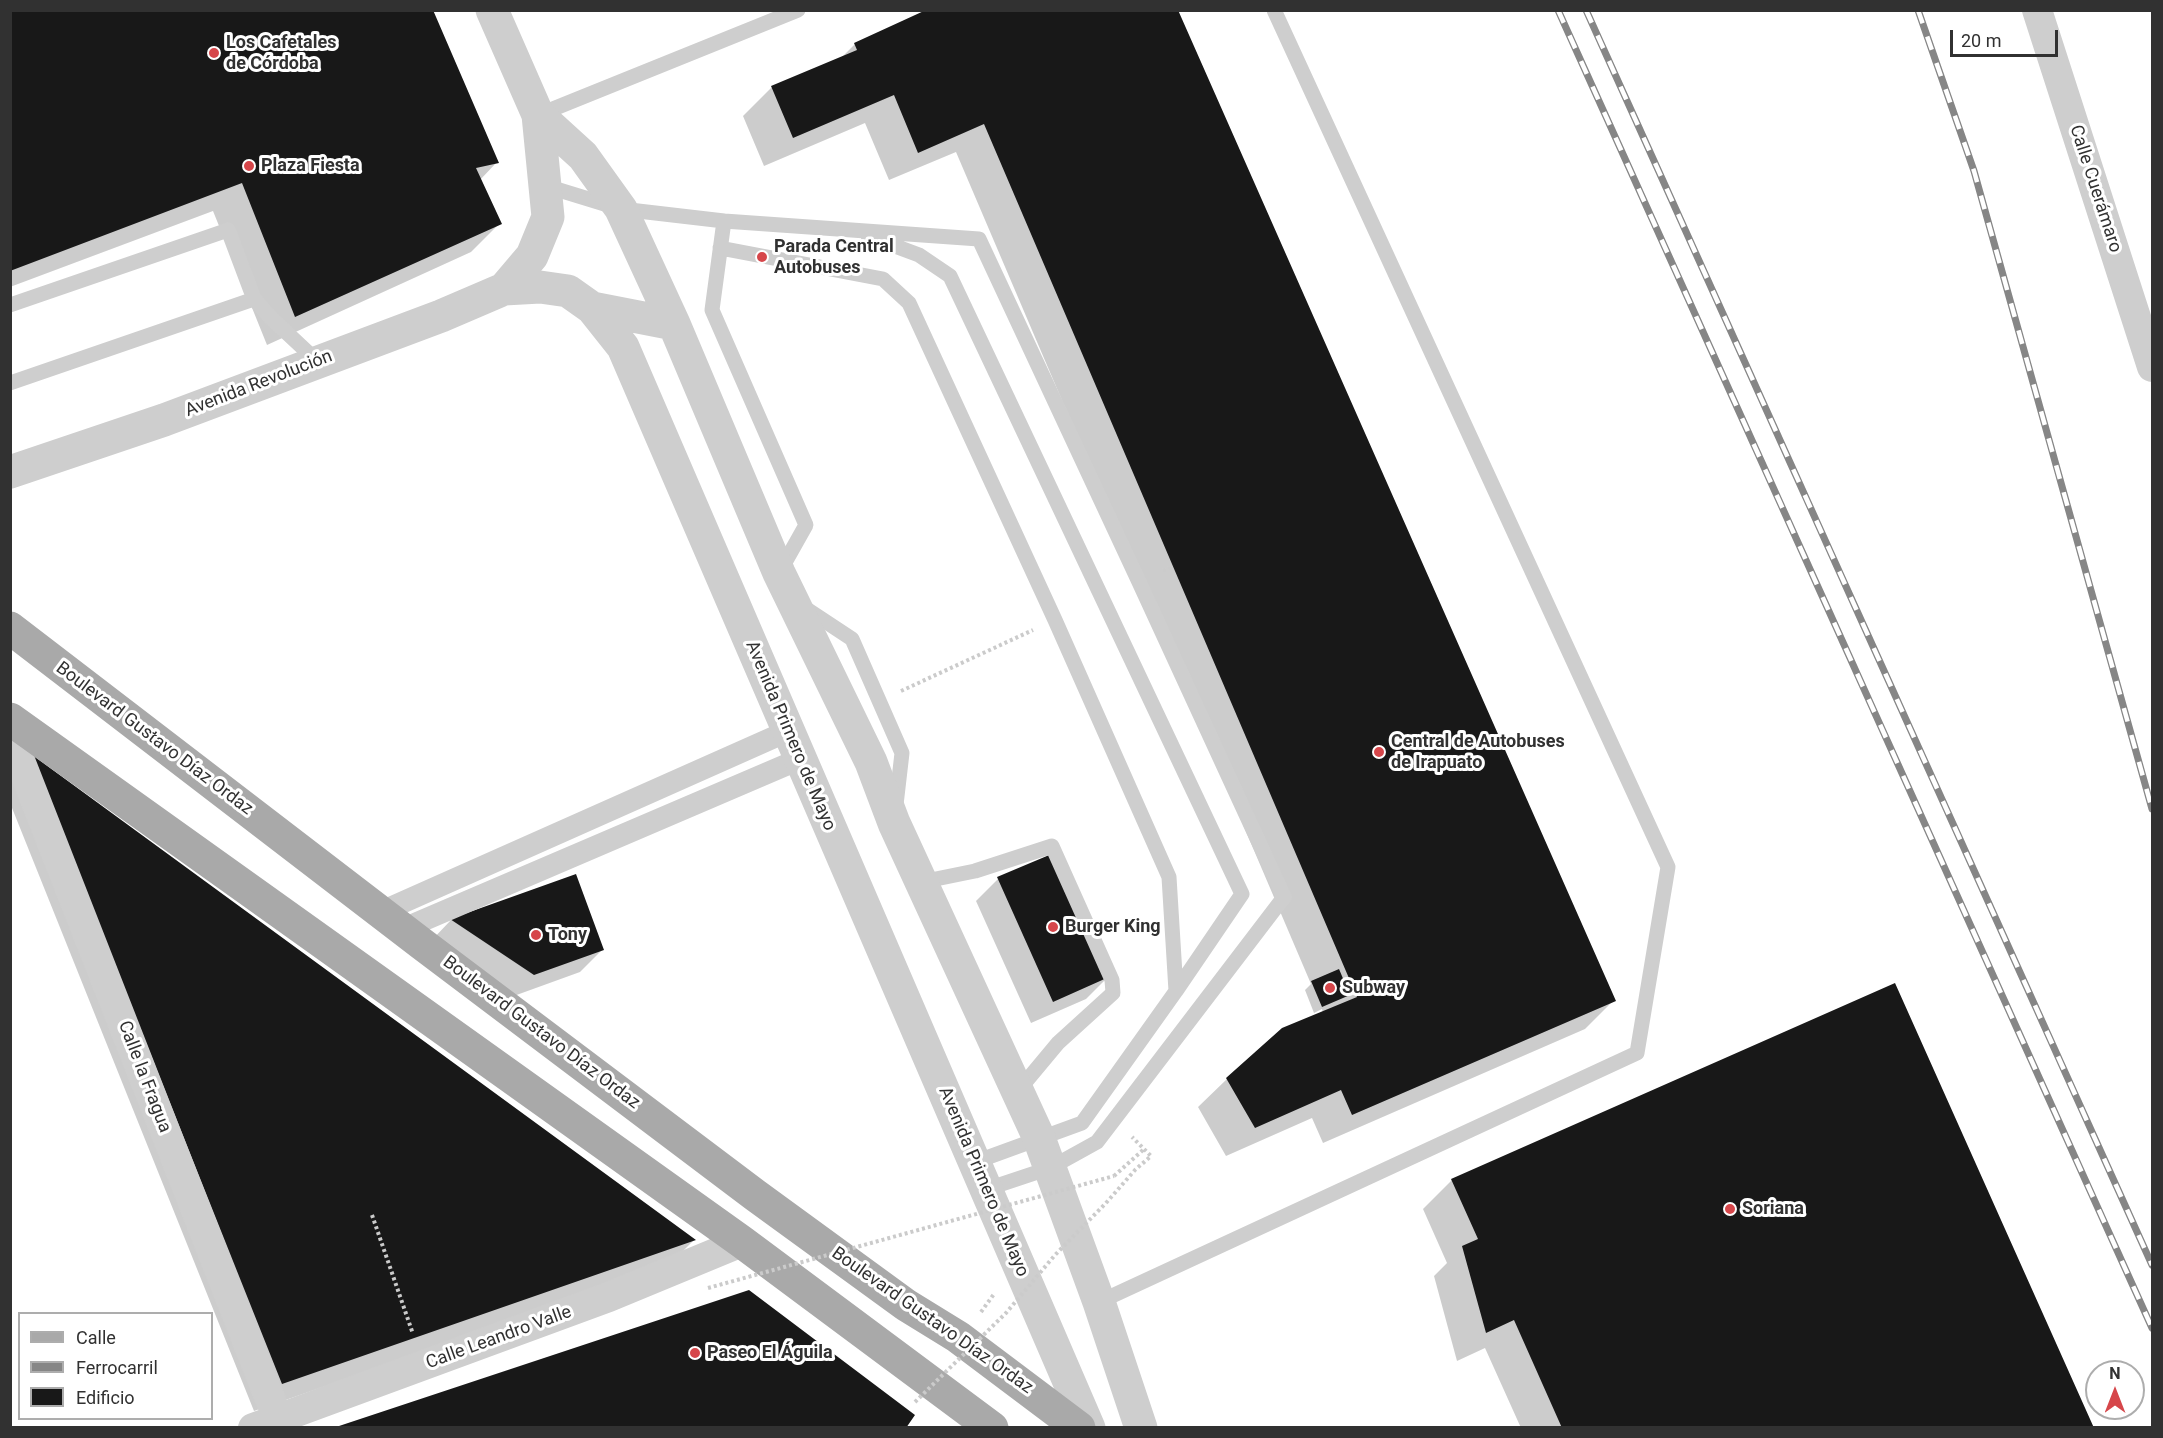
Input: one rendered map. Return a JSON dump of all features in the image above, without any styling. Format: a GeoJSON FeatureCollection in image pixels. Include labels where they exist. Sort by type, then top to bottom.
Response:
{"type":"FeatureCollection","features":[{"type":"Feature","properties":{"kind":"main road","name":"Boulevard Gustavo Díaz Ordaz"},"geometry":{"type":"LineString","coordinates":[[10,628],[755,1195],[906,1305],[958,1337],[997,1365],[1079,1428]]}},
{"type":"Feature","properties":{"kind":"main road"},"geometry":{"type":"LineString","coordinates":[[10,719],[742,1242],[992,1428]]}},
{"type":"Feature","properties":{"kind":"street"},"geometry":{"type":"LineString","coordinates":[[492,10],[538,115],[548,217],[532,256],[504,289]]}},
{"type":"Feature","properties":{"kind":"street","name":"Calle Cuerámaro"},"geometry":{"type":"LineString","coordinates":[[2037,10],[2152,367]]}},
{"type":"Feature","properties":{"kind":"street"},"geometry":{"type":"LineString","coordinates":[[538,115],[583,156],[621,209],[674,324],[786,586],[871,762],[894,823],[1045,1153],[1099,1302],[1141,1428]]}},
{"type":"Feature","properties":{"kind":"street","name":"Avenida Primero de Mayo"},"geometry":{"type":"LineString","coordinates":[[504,289],[540,287],[567,291],[592,308],[623,347],[1089,1428]]}},
{"type":"Feature","properties":{"kind":"street","name":"Avenida Revolución"},"geometry":{"type":"LineString","coordinates":[[10,472],[164,420],[441,316],[504,289]]}},
{"type":"Feature","properties":{"kind":"street"},"geometry":{"type":"LineString","coordinates":[[592,308],[674,324]]}},
{"type":"Feature","properties":{"kind":"street","name":"Calle la Fragua"},"geometry":{"type":"LineString","coordinates":[[10,735],[266,1423]]}},
{"type":"Feature","properties":{"kind":"street"},"geometry":{"type":"LineString","coordinates":[[392,920],[794,745]]}},
{"type":"Feature","properties":{"kind":"street"},"geometry":{"type":"LineString","coordinates":[[392,920],[794,745]]}},
{"type":"Feature","properties":{"kind":"street","name":"Calle Leandro Valle"},"geometry":{"type":"LineString","coordinates":[[266,1423],[609,1297],[742,1242]]}},
{"type":"Feature","properties":{"kind":"lane"},"geometry":{"type":"LineString","coordinates":[[538,115],[798,10]]}},
{"type":"Feature","properties":{"kind":"lane"},"geometry":{"type":"LineString","coordinates":[[1099,1302],[1636,1053],[1668,867],[1274,10]]}},
{"type":"Feature","properties":{"kind":"lane"},"geometry":{"type":"LineString","coordinates":[[546,186],[621,209],[724,221],[979,239],[1284,897],[1097,1143],[1045,1153],[981,1176]]}},
{"type":"Feature","properties":{"kind":"lane"},"geometry":{"type":"LineString","coordinates":[[724,221],[712,310],[806,525],[786,586],[852,639],[902,753],[894,823]]}},
{"type":"Feature","properties":{"kind":"lane"},"geometry":{"type":"LineString","coordinates":[[10,305],[228,230],[254,299],[318,362]]}},
{"type":"Feature","properties":{"kind":"lane"},"geometry":{"type":"LineString","coordinates":[[851,230],[919,255],[950,276],[1242,894],[1082,1123],[1045,1153],[981,1176]]}},
{"type":"Feature","properties":{"kind":"lane"},"geometry":{"type":"LineString","coordinates":[[720,248],[883,279],[909,303],[1055,620],[1169,877],[1176,991]]}},
{"type":"Feature","properties":{"kind":"lane"},"geometry":{"type":"LineString","coordinates":[[10,383],[254,299]]}},
{"type":"Feature","properties":{"kind":"lane"},"geometry":{"type":"LineString","coordinates":[[921,882],[975,871],[1052,846],[1112,980],[1113,993],[1058,1043],[1018,1091]]}},
{"type":"Feature","properties":{"kind":"path"},"geometry":{"type":"LineString","coordinates":[[1139,582],[1173,567]]}},
{"type":"Feature","properties":{"kind":"path"},"geometry":{"type":"LineString","coordinates":[[880,701],[1055,620]]}},
{"type":"Feature","properties":{"kind":"path"},"geometry":{"type":"LineString","coordinates":[[708,1288],[1114,1176],[1144,1149]]}},
{"type":"Feature","properties":{"kind":"path"},"geometry":{"type":"LineString","coordinates":[[915,1402],[1006,1313],[1055,1256],[1135,1170],[1151,1156]]}},
{"type":"Feature","properties":{"kind":"path"},"geometry":{"type":"LineString","coordinates":[[372,1215],[424,1365]]}},
{"type":"Feature","properties":{"kind":"path"},"geometry":{"type":"LineString","coordinates":[[975,1319],[999,1288]]}},
{"type":"Feature","properties":{"kind":"building","name":"Plaza Fiesta"},"geometry":{"type":"Polygon","coordinates":[[[10,10],[433,10],[499,163],[476,168],[502,224],[295,317],[242,183],[10,271],[10,10]]]}},
{"type":"Feature","properties":{"kind":"building","name":"Central de Autobuses de Irapuato"},"geometry":{"type":"Polygon","coordinates":[[[926,10],[1178,10],[1616,1001],[1352,1115],[1341,1090],[1255,1128],[1226,1078],[1282,1028],[1357,997],[984,124],[918,153],[894,95],[793,138],[771,86],[857,50],[854,43],[926,10]]]}},
{"type":"Feature","properties":{"kind":"building"},"geometry":{"type":"Polygon","coordinates":[[[31,754],[696,1240],[282,1384],[31,754]]]}},
{"type":"Feature","properties":{"kind":"building","name":"Burger King"},"geometry":{"type":"Polygon","coordinates":[[[1054,853],[1109,977],[1053,1002],[997,877],[1054,853]]]}},
{"type":"Feature","properties":{"kind":"building","name":"Tony"},"geometry":{"type":"Polygon","coordinates":[[[576,874],[604,950],[534,975],[450,919],[576,874]]]}},
{"type":"Feature","properties":{"kind":"building","name":"Subway"},"geometry":{"type":"Polygon","coordinates":[[[1339,969],[1350,995],[1322,1007],[1311,981],[1339,969]]]}},
{"type":"Feature","properties":{"kind":"building","name":"Soriana"},"geometry":{"type":"Polygon","coordinates":[[[1895,983],[2085,1408],[2085,1420],[2090,1420],[2094,1428],[1562,1428],[1514,1320],[1486,1333],[1462,1246],[1478,1239],[1451,1179],[1895,983]]]}},
{"type":"Feature","properties":{"kind":"building","name":"Paseo El Águila"},"geometry":{"type":"Polygon","coordinates":[[[749,1290],[915,1415],[906,1428],[333,1428],[749,1290]]]}},
{"type":"Feature","properties":{"kind":"railway"},"geometry":{"type":"LineString","coordinates":[[1558,10],[2152,1328]]}},
{"type":"Feature","properties":{"kind":"railway"},"geometry":{"type":"LineString","coordinates":[[1586,10],[2152,1265]]}},
{"type":"Feature","properties":{"kind":"railway"},"geometry":{"type":"LineString","coordinates":[[1918,10],[1974,171],[2152,809]]}},
{"type":"Feature","properties":{"kind":"place","name":"Los Cafetales de Córdoba"},"geometry":{"type":"Point","coordinates":[214,53]}},
{"type":"Feature","properties":{"kind":"place","name":"Plaza Fiesta"},"geometry":{"type":"Point","coordinates":[249,166]}},
{"type":"Feature","properties":{"kind":"place","name":"Parada Central Autobuses"},"geometry":{"type":"Point","coordinates":[762,257]}},
{"type":"Feature","properties":{"kind":"place","name":"Central de Autobuses de Irapuato"},"geometry":{"type":"Point","coordinates":[1379,752]}},
{"type":"Feature","properties":{"kind":"place","name":"Burger King"},"geometry":{"type":"Point","coordinates":[1053,927]}},
{"type":"Feature","properties":{"kind":"place","name":"Tony"},"geometry":{"type":"Point","coordinates":[536,935]}},
{"type":"Feature","properties":{"kind":"place","name":"Subway"},"geometry":{"type":"Point","coordinates":[1330,988]}},
{"type":"Feature","properties":{"kind":"place","name":"Soriana"},"geometry":{"type":"Point","coordinates":[1730,1209]}},
{"type":"Feature","properties":{"kind":"place","name":"Paseo El Águila"},"geometry":{"type":"Point","coordinates":[695,1353]}}]}
